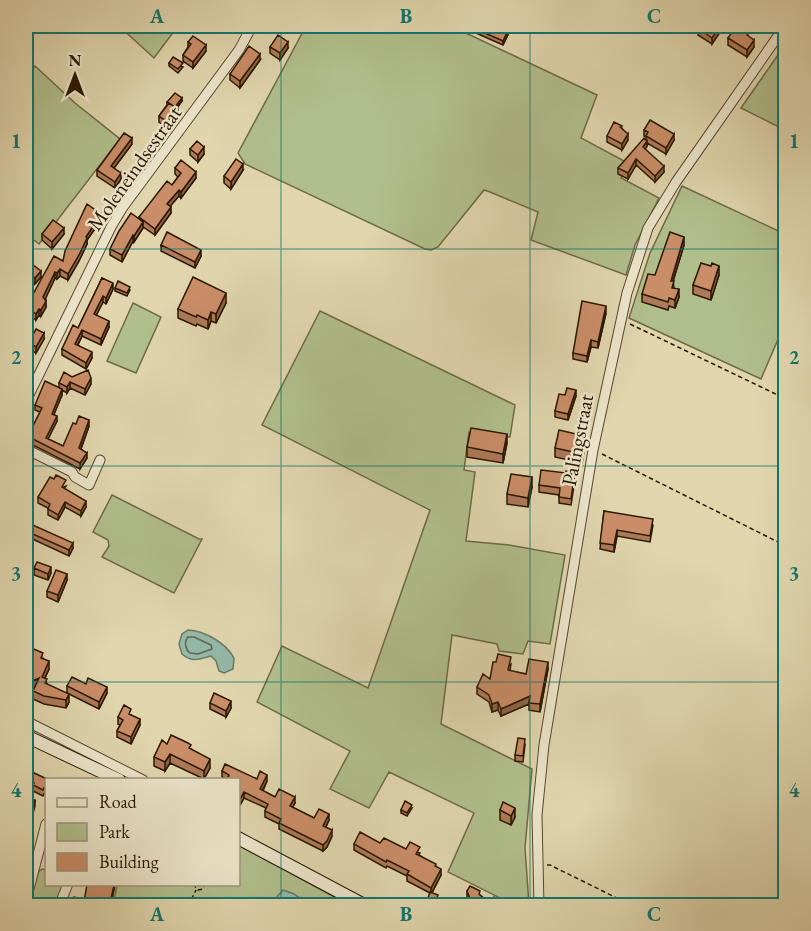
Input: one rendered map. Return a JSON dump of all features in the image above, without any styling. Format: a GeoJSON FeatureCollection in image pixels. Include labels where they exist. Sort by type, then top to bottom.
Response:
{"type":"FeatureCollection","features":[{"type":"Feature","properties":{"kind":"main road"},"geometry":{"type":"LineString","coordinates":[[27,736],[115,778]]}},
{"type":"Feature","properties":{"kind":"main road"},"geometry":{"type":"LineString","coordinates":[[240,839],[336,888],[366,906]]}},
{"type":"Feature","properties":{"kind":"street","name":"Moleneindsestraat"},"geometry":{"type":"LineString","coordinates":[[26,401],[123,207],[239,50],[252,26]]}},
{"type":"Feature","properties":{"kind":"street","name":"Palingstraat"},"geometry":{"type":"LineString","coordinates":[[539,906],[537,815],[544,745],[593,450],[627,293],[648,228],[676,182],[785,26]]}},
{"type":"Feature","properties":{"kind":"street"},"geometry":{"type":"LineString","coordinates":[[26,449],[72,472],[79,480],[89,485],[100,460]]}},
{"type":"Feature","properties":{"kind":"street"},"geometry":{"type":"LineString","coordinates":[[26,721],[139,778]]}},
{"type":"Feature","properties":{"kind":"street"},"geometry":{"type":"LineString","coordinates":[[26,900],[45,828]]}},
{"type":"Feature","properties":{"kind":"street"},"geometry":{"type":"LineString","coordinates":[[37,860],[45,864]]}},
{"type":"Feature","properties":{"kind":"street"},"geometry":{"type":"LineString","coordinates":[[59,906],[68,886]]}},
{"type":"Feature","properties":{"kind":"path"},"geometry":{"type":"LineString","coordinates":[[621,319],[786,399]]}},
{"type":"Feature","properties":{"kind":"path"},"geometry":{"type":"LineString","coordinates":[[593,450],[786,546]]}},
{"type":"Feature","properties":{"kind":"path"},"geometry":{"type":"LineString","coordinates":[[537,865],[550,865],[633,906]]}},
{"type":"Feature","properties":{"kind":"path"},"geometry":{"type":"LineString","coordinates":[[194,886],[196,890]]}},
{"type":"Feature","properties":{"kind":"path"},"geometry":{"type":"LineString","coordinates":[[196,890],[202,890],[204,886]]}},
{"type":"Feature","properties":{"kind":"path"},"geometry":{"type":"LineString","coordinates":[[188,906],[196,890]]}},
{"type":"Feature","properties":{"kind":"path"},"geometry":{"type":"LineString","coordinates":[[83,906],[86,892]]}},
{"type":"Feature","properties":{"kind":"path"},"geometry":{"type":"LineString","coordinates":[[63,896],[85,899]]}},
{"type":"Feature","properties":{"kind":"green space"},"geometry":{"type":"Polygon","coordinates":[[[119,26],[178,26],[154,58],[119,26]]]}},
{"type":"Feature","properties":{"kind":"green space"},"geometry":{"type":"Polygon","coordinates":[[[306,26],[451,26],[597,95],[581,138],[628,163],[621,178],[659,198],[635,245],[626,275],[531,240],[538,212],[484,190],[438,247],[431,250],[245,164],[238,153],[306,26]]]}},
{"type":"Feature","properties":{"kind":"green space"},"geometry":{"type":"Polygon","coordinates":[[[785,45],[785,130],[741,108],[785,45]]]}},
{"type":"Feature","properties":{"kind":"green space"},"geometry":{"type":"Polygon","coordinates":[[[35,66],[75,103],[120,139],[39,244],[26,234],[26,76],[35,66]]]}},
{"type":"Feature","properties":{"kind":"green space"},"geometry":{"type":"Polygon","coordinates":[[[682,186],[785,234],[785,323],[761,379],[629,318],[650,253],[682,186]]]}},
{"type":"Feature","properties":{"kind":"green space"},"geometry":{"type":"Polygon","coordinates":[[[133,303],[161,317],[136,373],[107,361],[133,303]]]}},
{"type":"Feature","properties":{"kind":"green space"},"geometry":{"type":"Polygon","coordinates":[[[320,311],[515,405],[510,437],[469,432],[464,470],[475,472],[466,541],[509,545],[565,555],[550,644],[528,641],[523,654],[499,651],[497,644],[452,635],[441,724],[532,769],[525,848],[529,905],[514,905],[448,872],[474,813],[389,772],[369,808],[330,789],[350,751],[257,702],[282,646],[368,688],[430,510],[262,425],[320,311]]]}},
{"type":"Feature","properties":{"kind":"green space"},"geometry":{"type":"Polygon","coordinates":[[[112,495],[202,539],[174,593],[102,557],[109,546],[108,540],[93,532],[112,495]]]}},
{"type":"Feature","properties":{"kind":"green space"},"geometry":{"type":"Polygon","coordinates":[[[240,846],[349,905],[113,906],[117,886],[240,886],[240,846]]]}},
{"type":"Feature","properties":{"kind":"green space"},"geometry":{"type":"Polygon","coordinates":[[[42,869],[45,870],[45,886],[65,886],[56,905],[27,906],[36,874],[42,869]]]}},
{"type":"Feature","properties":{"kind":"water"},"geometry":{"type":"Polygon","coordinates":[[[188,630],[208,635],[226,647],[234,658],[233,669],[224,673],[219,671],[216,661],[211,656],[192,659],[182,654],[179,644],[182,634],[188,630]]]}},
{"type":"Feature","properties":{"kind":"water"},"geometry":{"type":"Polygon","coordinates":[[[283,890],[294,894],[309,905],[279,905],[277,897],[283,890]]]}},
{"type":"Feature","properties":{"kind":"building"},"geometry":{"type":"Polygon","coordinates":[[[469,26],[510,26],[503,41],[469,26]]]}},
{"type":"Feature","properties":{"kind":"building"},"geometry":{"type":"Polygon","coordinates":[[[700,26],[720,26],[712,38],[698,28],[700,26]]]}},
{"type":"Feature","properties":{"kind":"building"},"geometry":{"type":"Polygon","coordinates":[[[736,26],[754,40],[747,50],[728,38],[736,26]]]}},
{"type":"Feature","properties":{"kind":"building"},"geometry":{"type":"Polygon","coordinates":[[[278,35],[288,42],[280,53],[270,47],[278,35]]]}},
{"type":"Feature","properties":{"kind":"building"},"geometry":{"type":"Polygon","coordinates":[[[193,36],[206,45],[193,62],[183,55],[191,44],[188,42],[193,36]]]}},
{"type":"Feature","properties":{"kind":"building"},"geometry":{"type":"Polygon","coordinates":[[[249,46],[260,54],[240,81],[230,74],[249,46]]]}},
{"type":"Feature","properties":{"kind":"building"},"geometry":{"type":"Polygon","coordinates":[[[173,57],[183,63],[178,69],[169,63],[173,57]]]}},
{"type":"Feature","properties":{"kind":"building"},"geometry":{"type":"Polygon","coordinates":[[[175,93],[182,98],[175,107],[167,102],[175,93]]]}},
{"type":"Feature","properties":{"kind":"building"},"geometry":{"type":"Polygon","coordinates":[[[169,103],[178,109],[169,123],[159,116],[169,103]]]}},
{"type":"Feature","properties":{"kind":"building"},"geometry":{"type":"Polygon","coordinates":[[[650,120],[674,134],[666,148],[646,136],[648,132],[644,130],[650,120]]]}},
{"type":"Feature","properties":{"kind":"building"},"geometry":{"type":"Polygon","coordinates":[[[614,122],[622,126],[620,127],[628,134],[622,144],[607,136],[614,122]]]}},
{"type":"Feature","properties":{"kind":"building"},"geometry":{"type":"Polygon","coordinates":[[[124,133],[132,138],[111,166],[121,173],[115,182],[97,170],[124,133]]]}},
{"type":"Feature","properties":{"kind":"building"},"geometry":{"type":"Polygon","coordinates":[[[644,138],[647,141],[643,147],[664,166],[655,176],[636,159],[628,173],[618,168],[644,138]]]}},
{"type":"Feature","properties":{"kind":"building"},"geometry":{"type":"Polygon","coordinates":[[[197,141],[204,147],[198,155],[190,149],[197,141]]]}},
{"type":"Feature","properties":{"kind":"building"},"geometry":{"type":"Polygon","coordinates":[[[236,159],[243,164],[231,182],[224,176],[236,159]]]}},
{"type":"Feature","properties":{"kind":"building"},"geometry":{"type":"Polygon","coordinates":[[[181,160],[196,172],[181,192],[179,190],[167,204],[171,207],[155,229],[139,217],[167,181],[172,185],[181,173],[175,168],[181,160]]]}},
{"type":"Feature","properties":{"kind":"building"},"geometry":{"type":"Polygon","coordinates":[[[87,204],[101,214],[86,237],[68,274],[60,269],[57,273],[55,272],[43,297],[46,301],[36,314],[26,307],[54,256],[63,261],[65,251],[87,204]]]}},
{"type":"Feature","properties":{"kind":"building"},"geometry":{"type":"Polygon","coordinates":[[[131,213],[143,222],[122,255],[110,249],[131,213]]]}},
{"type":"Feature","properties":{"kind":"building"},"geometry":{"type":"Polygon","coordinates":[[[53,220],[64,228],[52,242],[42,234],[53,220]]]}},
{"type":"Feature","properties":{"kind":"building"},"geometry":{"type":"Polygon","coordinates":[[[167,232],[201,250],[195,262],[161,245],[167,232]]]}},
{"type":"Feature","properties":{"kind":"building"},"geometry":{"type":"Polygon","coordinates":[[[670,232],[684,237],[671,281],[674,281],[672,288],[679,289],[675,300],[669,298],[668,302],[642,294],[648,274],[655,275],[670,232]]]}},
{"type":"Feature","properties":{"kind":"building"},"geometry":{"type":"Polygon","coordinates":[[[26,251],[30,255],[27,260],[41,271],[35,278],[26,271],[26,251]]]}},
{"type":"Feature","properties":{"kind":"building"},"geometry":{"type":"Polygon","coordinates":[[[701,263],[711,266],[712,263],[719,266],[711,291],[693,285],[701,263]]]}},
{"type":"Feature","properties":{"kind":"building"},"geometry":{"type":"Polygon","coordinates":[[[193,277],[226,293],[216,314],[211,312],[208,320],[178,309],[193,277]]]}},
{"type":"Feature","properties":{"kind":"building"},"geometry":{"type":"Polygon","coordinates":[[[102,278],[113,283],[106,298],[103,296],[94,314],[109,321],[101,339],[82,330],[75,344],[92,352],[86,363],[62,349],[73,325],[78,328],[102,278]]]}},
{"type":"Feature","properties":{"kind":"building"},"geometry":{"type":"Polygon","coordinates":[[[118,281],[130,287],[127,293],[115,288],[118,281]]]}},
{"type":"Feature","properties":{"kind":"building"},"geometry":{"type":"Polygon","coordinates":[[[582,301],[606,306],[598,342],[591,340],[587,356],[573,353],[582,301]]]}},
{"type":"Feature","properties":{"kind":"building"},"geometry":{"type":"Polygon","coordinates":[[[36,329],[44,333],[36,347],[29,343],[36,329]]]}},
{"type":"Feature","properties":{"kind":"building"},"geometry":{"type":"Polygon","coordinates":[[[88,370],[91,378],[85,389],[70,382],[67,387],[59,383],[64,372],[72,377],[88,370]]]}},
{"type":"Feature","properties":{"kind":"building"},"geometry":{"type":"Polygon","coordinates":[[[45,381],[62,389],[52,414],[57,416],[46,438],[63,446],[73,423],[76,424],[79,416],[89,420],[79,448],[87,453],[80,463],[26,437],[26,430],[30,432],[42,408],[35,405],[45,381]]]}},
{"type":"Feature","properties":{"kind":"building"},"geometry":{"type":"Polygon","coordinates":[[[567,388],[576,390],[568,414],[555,411],[559,394],[565,395],[567,388]]]}},
{"type":"Feature","properties":{"kind":"building"},"geometry":{"type":"Polygon","coordinates":[[[471,428],[507,434],[503,454],[467,447],[471,428]]]}},
{"type":"Feature","properties":{"kind":"building"},"geometry":{"type":"Polygon","coordinates":[[[559,430],[585,436],[582,454],[555,448],[559,430]]]}},
{"type":"Feature","properties":{"kind":"building"},"geometry":{"type":"Polygon","coordinates":[[[541,470],[575,472],[571,499],[559,497],[560,488],[539,485],[541,470]]]}},
{"type":"Feature","properties":{"kind":"building"},"geometry":{"type":"Polygon","coordinates":[[[511,474],[532,477],[528,498],[507,494],[511,474]]]}},
{"type":"Feature","properties":{"kind":"building"},"geometry":{"type":"Polygon","coordinates":[[[56,475],[66,480],[62,487],[86,501],[81,511],[65,502],[58,515],[48,509],[50,504],[38,497],[50,477],[54,479],[56,475]]]}},
{"type":"Feature","properties":{"kind":"building"},"geometry":{"type":"Polygon","coordinates":[[[26,481],[31,482],[26,500],[26,481]]]}},
{"type":"Feature","properties":{"kind":"building"},"geometry":{"type":"Polygon","coordinates":[[[604,511],[653,519],[650,536],[617,530],[614,545],[600,543],[604,511]]]}},
{"type":"Feature","properties":{"kind":"building"},"geometry":{"type":"Polygon","coordinates":[[[26,522],[73,543],[69,550],[26,531],[26,522]]]}},
{"type":"Feature","properties":{"kind":"building"},"geometry":{"type":"Polygon","coordinates":[[[37,562],[51,567],[48,574],[34,568],[37,562]]]}},
{"type":"Feature","properties":{"kind":"building"},"geometry":{"type":"Polygon","coordinates":[[[56,570],[67,574],[58,595],[47,591],[56,570]]]}},
{"type":"Feature","properties":{"kind":"building"},"geometry":{"type":"Polygon","coordinates":[[[29,647],[43,653],[41,658],[49,661],[42,677],[47,679],[45,683],[69,694],[66,700],[44,696],[33,691],[39,678],[26,684],[26,656],[29,647]]]}},
{"type":"Feature","properties":{"kind":"building"},"geometry":{"type":"Polygon","coordinates":[[[498,654],[511,657],[508,670],[526,674],[529,659],[548,662],[540,704],[529,703],[530,696],[501,709],[498,702],[492,704],[489,695],[477,687],[483,674],[490,679],[493,662],[496,662],[498,654]]]}},
{"type":"Feature","properties":{"kind":"building"},"geometry":{"type":"Polygon","coordinates":[[[72,677],[86,684],[88,678],[107,687],[99,702],[67,686],[72,677]]]}},
{"type":"Feature","properties":{"kind":"building"},"geometry":{"type":"Polygon","coordinates":[[[214,693],[231,701],[226,711],[210,703],[214,693]]]}},
{"type":"Feature","properties":{"kind":"building"},"geometry":{"type":"Polygon","coordinates":[[[124,705],[131,709],[129,714],[140,719],[131,737],[117,731],[123,720],[118,717],[124,705]]]}},
{"type":"Feature","properties":{"kind":"building"},"geometry":{"type":"Polygon","coordinates":[[[171,735],[188,743],[191,745],[189,748],[210,759],[204,771],[170,754],[165,762],[154,757],[162,740],[167,744],[171,735]]]}},
{"type":"Feature","properties":{"kind":"building"},"geometry":{"type":"Polygon","coordinates":[[[518,738],[525,739],[523,756],[515,755],[518,738]]]}},
{"type":"Feature","properties":{"kind":"building"},"geometry":{"type":"Polygon","coordinates":[[[225,764],[257,779],[260,771],[267,775],[260,789],[275,797],[279,789],[295,797],[290,806],[314,818],[319,809],[329,814],[323,826],[332,830],[327,841],[323,845],[279,823],[281,819],[265,811],[268,804],[244,792],[240,799],[240,778],[228,778],[229,775],[222,771],[225,764]]]}},
{"type":"Feature","properties":{"kind":"building"},"geometry":{"type":"Polygon","coordinates":[[[32,772],[45,778],[45,788],[43,790],[33,785],[34,783],[28,780],[32,772]]]}},
{"type":"Feature","properties":{"kind":"building"},"geometry":{"type":"Polygon","coordinates":[[[26,798],[35,800],[26,835],[26,798]]]}},
{"type":"Feature","properties":{"kind":"building"},"geometry":{"type":"Polygon","coordinates":[[[405,801],[412,805],[407,813],[401,810],[405,801]]]}},
{"type":"Feature","properties":{"kind":"building"},"geometry":{"type":"Polygon","coordinates":[[[503,802],[515,808],[511,816],[500,810],[503,802]]]}},
{"type":"Feature","properties":{"kind":"building"},"geometry":{"type":"Polygon","coordinates":[[[360,832],[380,843],[384,838],[406,849],[410,842],[420,847],[416,854],[441,869],[431,888],[407,874],[409,871],[387,860],[386,862],[354,844],[360,832]]]}},
{"type":"Feature","properties":{"kind":"building"},"geometry":{"type":"Polygon","coordinates":[[[87,886],[114,886],[109,906],[97,904],[97,906],[83,906],[87,886]]]}},
{"type":"Feature","properties":{"kind":"building"},"geometry":{"type":"Polygon","coordinates":[[[470,886],[480,891],[479,894],[488,902],[494,897],[502,906],[473,906],[467,891],[470,886]]]}},
{"type":"Feature","properties":{"kind":"building"},"geometry":{"type":"Polygon","coordinates":[[[430,892],[438,895],[435,903],[427,901],[430,892]]]}},
{"type":"Feature","properties":{"kind":"building"},"geometry":{"type":"Polygon","coordinates":[[[447,899],[461,906],[444,906],[447,899]]]}}]}
